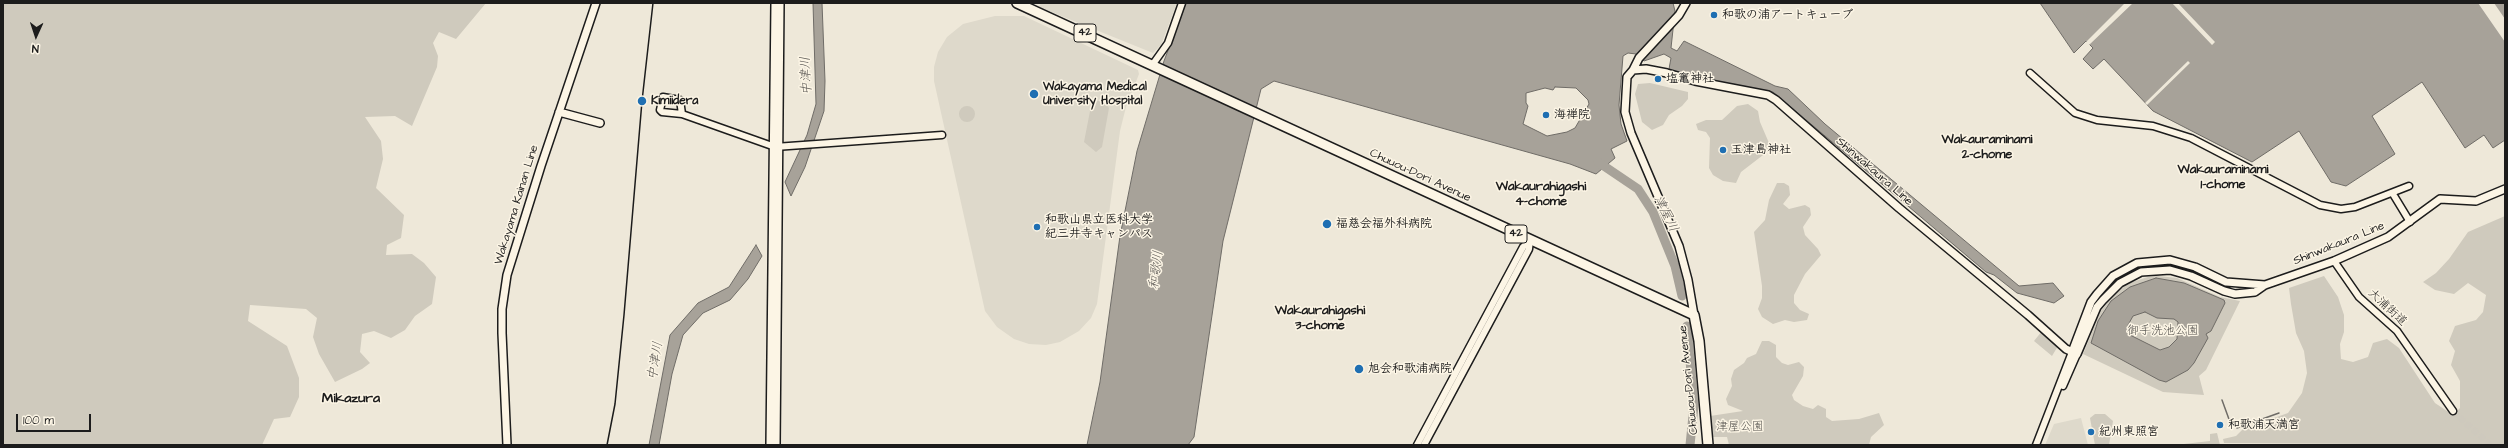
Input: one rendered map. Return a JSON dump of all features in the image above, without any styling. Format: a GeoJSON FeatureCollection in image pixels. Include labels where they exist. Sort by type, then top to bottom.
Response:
{"type":"FeatureCollection","features":[{"type":"Feature","properties":{"kind":"highway","name":"Chuuou-Dori Avenue"},"geometry":{"type":"LineString","coordinates":[[1017,3],[1156,65],[1694,315],[1699,342],[1708,445]]}},
{"type":"Feature","properties":{"kind":"main road","name":"Wakayama Kainan Line"},"geometry":{"type":"LineString","coordinates":[[507,445],[502,327],[507,275],[559,112],[596,3]]}},
{"type":"Feature","properties":{"kind":"main road"},"geometry":{"type":"LineString","coordinates":[[775,3],[776,445]]}},
{"type":"Feature","properties":{"kind":"main road"},"geometry":{"type":"LineString","coordinates":[[770,445],[780,3]]}},
{"type":"Feature","properties":{"kind":"main road"},"geometry":{"type":"LineString","coordinates":[[1686,3],[1679,15],[1639,58],[1634,70],[1627,76],[1625,112],[1631,133],[1654,183],[1679,246],[1694,315]]}},
{"type":"Feature","properties":{"kind":"main road","name":"Shinwakaura Line"},"geometry":{"type":"LineString","coordinates":[[1634,70],[1646,69],[1667,73],[1695,81],[1768,95],[1776,100],[1899,208],[2028,315],[2066,349],[2075,353]]}},
{"type":"Feature","properties":{"kind":"main road"},"geometry":{"type":"LineString","coordinates":[[559,112],[600,123]]}},
{"type":"Feature","properties":{"kind":"main road","name":"Shinwakaura Line"},"geometry":{"type":"LineString","coordinates":[[2075,353],[2097,307],[2120,283],[2141,272],[2170,270],[2235,294],[2255,292],[2265,285],[2334,261],[2388,237],[2410,222],[2426,207],[2440,199],[2476,201],[2505,189]]}},
{"type":"Feature","properties":{"kind":"main road","name":"Shinwakaura Line"},"geometry":{"type":"LineString","coordinates":[[2075,353],[2091,302],[2113,276],[2137,263],[2170,260],[2194,267],[2226,282],[2265,285]]}},
{"type":"Feature","properties":{"kind":"street"},"geometry":{"type":"LineString","coordinates":[[1156,65],[1168,43],[1182,3]]}},
{"type":"Feature","properties":{"kind":"street"},"geometry":{"type":"LineString","coordinates":[[2030,73],[2074,113],[2096,120],[2153,126],[2191,138],[2320,205],[2336,208],[2355,207],[2392,194],[2409,186]]}},
{"type":"Feature","properties":{"kind":"street"},"geometry":{"type":"LineString","coordinates":[[682,114],[776,147],[813,146],[942,135]]}},
{"type":"Feature","properties":{"kind":"street"},"geometry":{"type":"LineString","coordinates":[[2392,194],[2410,222]]}},
{"type":"Feature","properties":{"kind":"street"},"geometry":{"type":"LineString","coordinates":[[1417,445],[1523,247],[1530,240]]}},
{"type":"Feature","properties":{"kind":"street"},"geometry":{"type":"LineString","coordinates":[[1424,445],[1529,249],[1530,240]]}},
{"type":"Feature","properties":{"kind":"street","name":"大浦街道"},"geometry":{"type":"LineString","coordinates":[[2334,261],[2359,297],[2397,331],[2453,411]]}},
{"type":"Feature","properties":{"kind":"street"},"geometry":{"type":"LineString","coordinates":[[2036,445],[2075,353]]}},
{"type":"Feature","properties":{"kind":"shaded area"},"geometry":{"type":"Polygon","coordinates":[[[1041,3],[1177,3],[1161,45],[1153,53],[1039,7],[1041,3]]]}},
{"type":"Feature","properties":{"kind":"shaded area"},"geometry":{"type":"Polygon","coordinates":[[[995,16],[1024,16],[1138,70],[1139,74],[1126,107],[1120,131],[1097,304],[1091,318],[1079,331],[1060,342],[1046,345],[1029,344],[1014,339],[997,327],[985,311],[934,81],[934,67],[938,52],[947,37],[963,24],[995,16]]]}},
{"type":"Feature","properties":{"kind":"shaded area"},"geometry":{"type":"Polygon","coordinates":[[[2081,418],[2088,445],[2045,445],[2054,424],[2081,418]]]}},
{"type":"Feature","properties":{"kind":"green space"},"geometry":{"type":"Polygon","coordinates":[[[3,3],[486,3],[456,39],[439,32],[433,43],[438,56],[437,67],[412,126],[395,116],[365,117],[381,141],[383,159],[376,188],[404,215],[401,238],[387,245],[386,255],[412,254],[424,263],[436,277],[432,304],[415,316],[405,330],[391,338],[374,331],[362,334],[360,352],[370,363],[362,369],[335,382],[319,354],[313,337],[317,318],[306,309],[250,305],[248,321],[287,346],[299,378],[299,397],[290,417],[274,419],[262,445],[3,445],[3,3]]]}},
{"type":"Feature","properties":{"kind":"green space"},"geometry":{"type":"Polygon","coordinates":[[[1650,83],[1688,92],[1688,99],[1682,106],[1669,115],[1663,125],[1652,130],[1642,122],[1635,94],[1638,84],[1650,83]]]}},
{"type":"Feature","properties":{"kind":"green space"},"geometry":{"type":"Polygon","coordinates":[[[1097,101],[1103,101],[1109,108],[1102,147],[1096,152],[1084,142],[1091,106],[1097,101]]]}},
{"type":"Feature","properties":{"kind":"green space"},"geometry":{"type":"Polygon","coordinates":[[[1748,104],[1758,111],[1760,122],[1769,143],[1767,152],[1741,172],[1736,183],[1723,181],[1713,175],[1709,168],[1710,138],[1706,132],[1698,130],[1696,124],[1706,120],[1722,120],[1737,106],[1748,104]]]}},
{"type":"Feature","properties":{"kind":"green space"},"geometry":{"type":"Polygon","coordinates":[[[967,106],[973,108],[975,114],[973,120],[967,122],[961,120],[959,114],[961,108],[967,106]]]}},
{"type":"Feature","properties":{"kind":"green space"},"geometry":{"type":"Polygon","coordinates":[[[1777,183],[1784,183],[1789,186],[1790,195],[1783,204],[1789,209],[1805,205],[1810,208],[1811,215],[1803,227],[1805,235],[1818,249],[1821,255],[1805,274],[1794,295],[1794,303],[1800,310],[1809,314],[1807,320],[1794,322],[1785,320],[1773,324],[1762,317],[1758,309],[1762,298],[1762,286],[1754,232],[1765,220],[1769,200],[1777,183]]]}},
{"type":"Feature","properties":{"kind":"green space"},"geometry":{"type":"Polygon","coordinates":[[[2505,216],[2505,445],[2224,443],[2223,439],[2236,436],[2243,429],[2288,413],[2302,393],[2307,373],[2304,351],[2296,333],[2289,288],[2324,276],[2338,297],[2344,315],[2344,332],[2340,344],[2341,359],[2353,362],[2368,357],[2373,343],[2387,339],[2399,348],[2435,403],[2453,415],[2460,408],[2460,381],[2451,365],[2455,351],[2449,341],[2455,326],[2476,320],[2483,312],[2486,295],[2468,283],[2454,294],[2435,290],[2423,282],[2436,273],[2449,259],[2468,232],[2505,216]]]}},
{"type":"Feature","properties":{"kind":"green space","name":"御手洗池公園"},"geometry":{"type":"Polygon","coordinates":[[[2158,276],[2177,278],[2220,297],[2240,301],[2206,370],[2199,376],[2204,395],[2163,392],[2083,354],[2101,311],[2115,293],[2129,283],[2148,277],[2158,276]]]}},
{"type":"Feature","properties":{"kind":"green space"},"geometry":{"type":"Polygon","coordinates":[[[2042,331],[2058,346],[2052,356],[2034,341],[2042,331]]]}},
{"type":"Feature","properties":{"kind":"green space","name":"津屋公園"},"geometry":{"type":"Polygon","coordinates":[[[1762,341],[1769,341],[1776,345],[1776,357],[1782,363],[1788,365],[1799,362],[1804,367],[1803,376],[1792,395],[1794,400],[1803,406],[1813,409],[1818,405],[1826,409],[1826,417],[1832,421],[1859,419],[1879,413],[1884,425],[1871,437],[1869,445],[1729,445],[1727,437],[1713,437],[1710,416],[1743,411],[1728,405],[1726,399],[1732,386],[1731,379],[1734,370],[1744,363],[1747,358],[1756,354],[1762,341]]]}},
{"type":"Feature","properties":{"kind":"green space"},"geometry":{"type":"Polygon","coordinates":[[[2095,414],[2105,414],[2113,421],[2109,445],[2095,445],[2090,418],[2095,414]]]}},
{"type":"Feature","properties":{"kind":"green space"},"geometry":{"type":"Polygon","coordinates":[[[2217,433],[2220,445],[2175,445],[2210,441],[2210,434],[2217,433]]]}},
{"type":"Feature","properties":{"kind":"water"},"geometry":{"type":"Polygon","coordinates":[[[813,3],[822,3],[825,81],[824,111],[805,167],[791,196],[785,182],[807,135],[816,104],[813,3]]]}},
{"type":"Feature","properties":{"kind":"water","name":"和歌川"},"geometry":{"type":"Polygon","coordinates":[[[1186,3],[1673,3],[1675,11],[1671,48],[1677,51],[1684,41],[1775,86],[1788,89],[1825,124],[2019,286],[2053,283],[2064,296],[2054,303],[2017,293],[1994,275],[1986,272],[1773,92],[1706,81],[1680,74],[1669,69],[1671,58],[1664,54],[1644,61],[1636,54],[1628,53],[1623,56],[1619,105],[1621,124],[1627,141],[1611,149],[1615,158],[1596,174],[1570,164],[1274,81],[1261,89],[1223,241],[1194,437],[1188,445],[1087,445],[1100,382],[1120,236],[1137,151],[1164,61],[1186,3]],[[1555,87],[1553,90],[1545,88],[1526,93],[1526,103],[1528,106],[1523,124],[1547,136],[1567,132],[1575,128],[1589,104],[1588,100],[1576,88],[1555,87]]]}},
{"type":"Feature","properties":{"kind":"water"},"geometry":{"type":"Polygon","coordinates":[[[2040,3],[2505,3],[2505,140],[2493,148],[2484,135],[2465,148],[2422,82],[2372,116],[2395,154],[2346,186],[2331,182],[2299,131],[2252,162],[2153,111],[2104,59],[2093,69],[2083,59],[2093,48],[2086,41],[2074,53],[2040,3]]]}},
{"type":"Feature","properties":{"kind":"water"},"geometry":{"type":"Polygon","coordinates":[[[756,245],[762,256],[748,279],[730,300],[703,313],[683,335],[672,374],[659,445],[649,445],[670,335],[698,303],[729,287],[756,245]]]}},
{"type":"Feature","properties":{"kind":"water","name":"御手洗池公園"},"geometry":{"type":"Polygon","coordinates":[[[2156,278],[2184,283],[2224,300],[2225,303],[2211,331],[2206,334],[2208,338],[2194,363],[2188,370],[2166,382],[2159,380],[2091,343],[2098,321],[2111,301],[2130,287],[2156,278]],[[2145,312],[2133,316],[2128,325],[2130,335],[2160,350],[2169,347],[2177,339],[2178,322],[2174,319],[2157,318],[2145,312]]]}},
{"type":"Feature","properties":{"kind":"pier"},"geometry":{"type":"Polygon","coordinates":[[[2125,3],[2133,3],[2089,45],[2085,43],[2125,3]]]}},
{"type":"Feature","properties":{"kind":"pier"},"geometry":{"type":"Polygon","coordinates":[[[2172,3],[2178,3],[2215,42],[2212,45],[2172,3]]]}},
{"type":"Feature","properties":{"kind":"pier"},"geometry":{"type":"Polygon","coordinates":[[[2478,3],[2494,3],[2505,19],[2505,42],[2478,3]]]}},
{"type":"Feature","properties":{"kind":"pier"},"geometry":{"type":"Polygon","coordinates":[[[2188,61],[2190,63],[2147,105],[2145,103],[2188,61]]]}},
{"type":"Feature","properties":{"kind":"waterway","name":"津屋川"},"geometry":{"type":"LineString","coordinates":[[1598,162],[1638,189],[1653,212],[1675,266],[1682,296]]}},
{"type":"Feature","properties":{"kind":"waterway","name":"津屋川"},"geometry":{"type":"LineString","coordinates":[[1687,326],[1694,406],[1690,445]]}},
{"type":"Feature","properties":{"kind":"waterway"},"geometry":{"type":"LineString","coordinates":[[2222,400],[2230,422],[2237,428],[2279,413]]}},
{"type":"Feature","properties":{"kind":"tunnel"},"geometry":{"type":"LineString","coordinates":[[2453,411],[2490,445]]}},
{"type":"Feature","properties":{"kind":"railway"},"geometry":{"type":"LineString","coordinates":[[607,445],[615,404],[642,101],[653,3]]}},
{"type":"Feature","properties":{"kind":"place","name":"和歌の浦アートキューブ"},"geometry":{"type":"Point","coordinates":[1714,15]}},
{"type":"Feature","properties":{"kind":"place","name":"塩竃神社"},"geometry":{"type":"Point","coordinates":[1658,79]}},
{"type":"Feature","properties":{"kind":"place","name":"Wakayama Medical University Hospital"},"geometry":{"type":"Point","coordinates":[1034,94]}},
{"type":"Feature","properties":{"kind":"place","name":"Kimiidera"},"geometry":{"type":"Point","coordinates":[642,101]}},
{"type":"Feature","properties":{"kind":"place","name":"海禅院"},"geometry":{"type":"Point","coordinates":[1546,115]}},
{"type":"Feature","properties":{"kind":"place","name":"玉津島神社"},"geometry":{"type":"Point","coordinates":[1723,150]}},
{"type":"Feature","properties":{"kind":"place","name":"福慈会福外科病院"},"geometry":{"type":"Point","coordinates":[1327,224]}},
{"type":"Feature","properties":{"kind":"place","name":"和歌山県立医科大学 紀三井寺キャンパス"},"geometry":{"type":"Point","coordinates":[1037,227]}},
{"type":"Feature","properties":{"kind":"place","name":"旭会和歌浦病院"},"geometry":{"type":"Point","coordinates":[1359,369]}},
{"type":"Feature","properties":{"kind":"place","name":"和歌浦天満宮"},"geometry":{"type":"Point","coordinates":[2220,425]}},
{"type":"Feature","properties":{"kind":"place","name":"紀州東照宮"},"geometry":{"type":"Point","coordinates":[2091,432]}},
{"type":"Feature","properties":{"kind":"district","name":"Wakauraminami 2-chome"},"geometry":{"type":"Point","coordinates":[1987,148]}},
{"type":"Feature","properties":{"kind":"district","name":"Wakauraminami 1-chome"},"geometry":{"type":"Point","coordinates":[2223,178]}},
{"type":"Feature","properties":{"kind":"district","name":"Wakaurahigashi 4-chome"},"geometry":{"type":"Point","coordinates":[1541,194]}},
{"type":"Feature","properties":{"kind":"district","name":"Wakaurahigashi 3-chome"},"geometry":{"type":"Point","coordinates":[1320,318]}},
{"type":"Feature","properties":{"kind":"district","name":"Mikazura"},"geometry":{"type":"Point","coordinates":[351,399]}},
{"type":"Feature","properties":{"kind":"water label","name":"中津川"},"geometry":{"type":"Point","coordinates":[807,76]}},
{"type":"Feature","properties":{"kind":"water label","name":"中津川"},"geometry":{"type":"Point","coordinates":[656,361]}}]}
